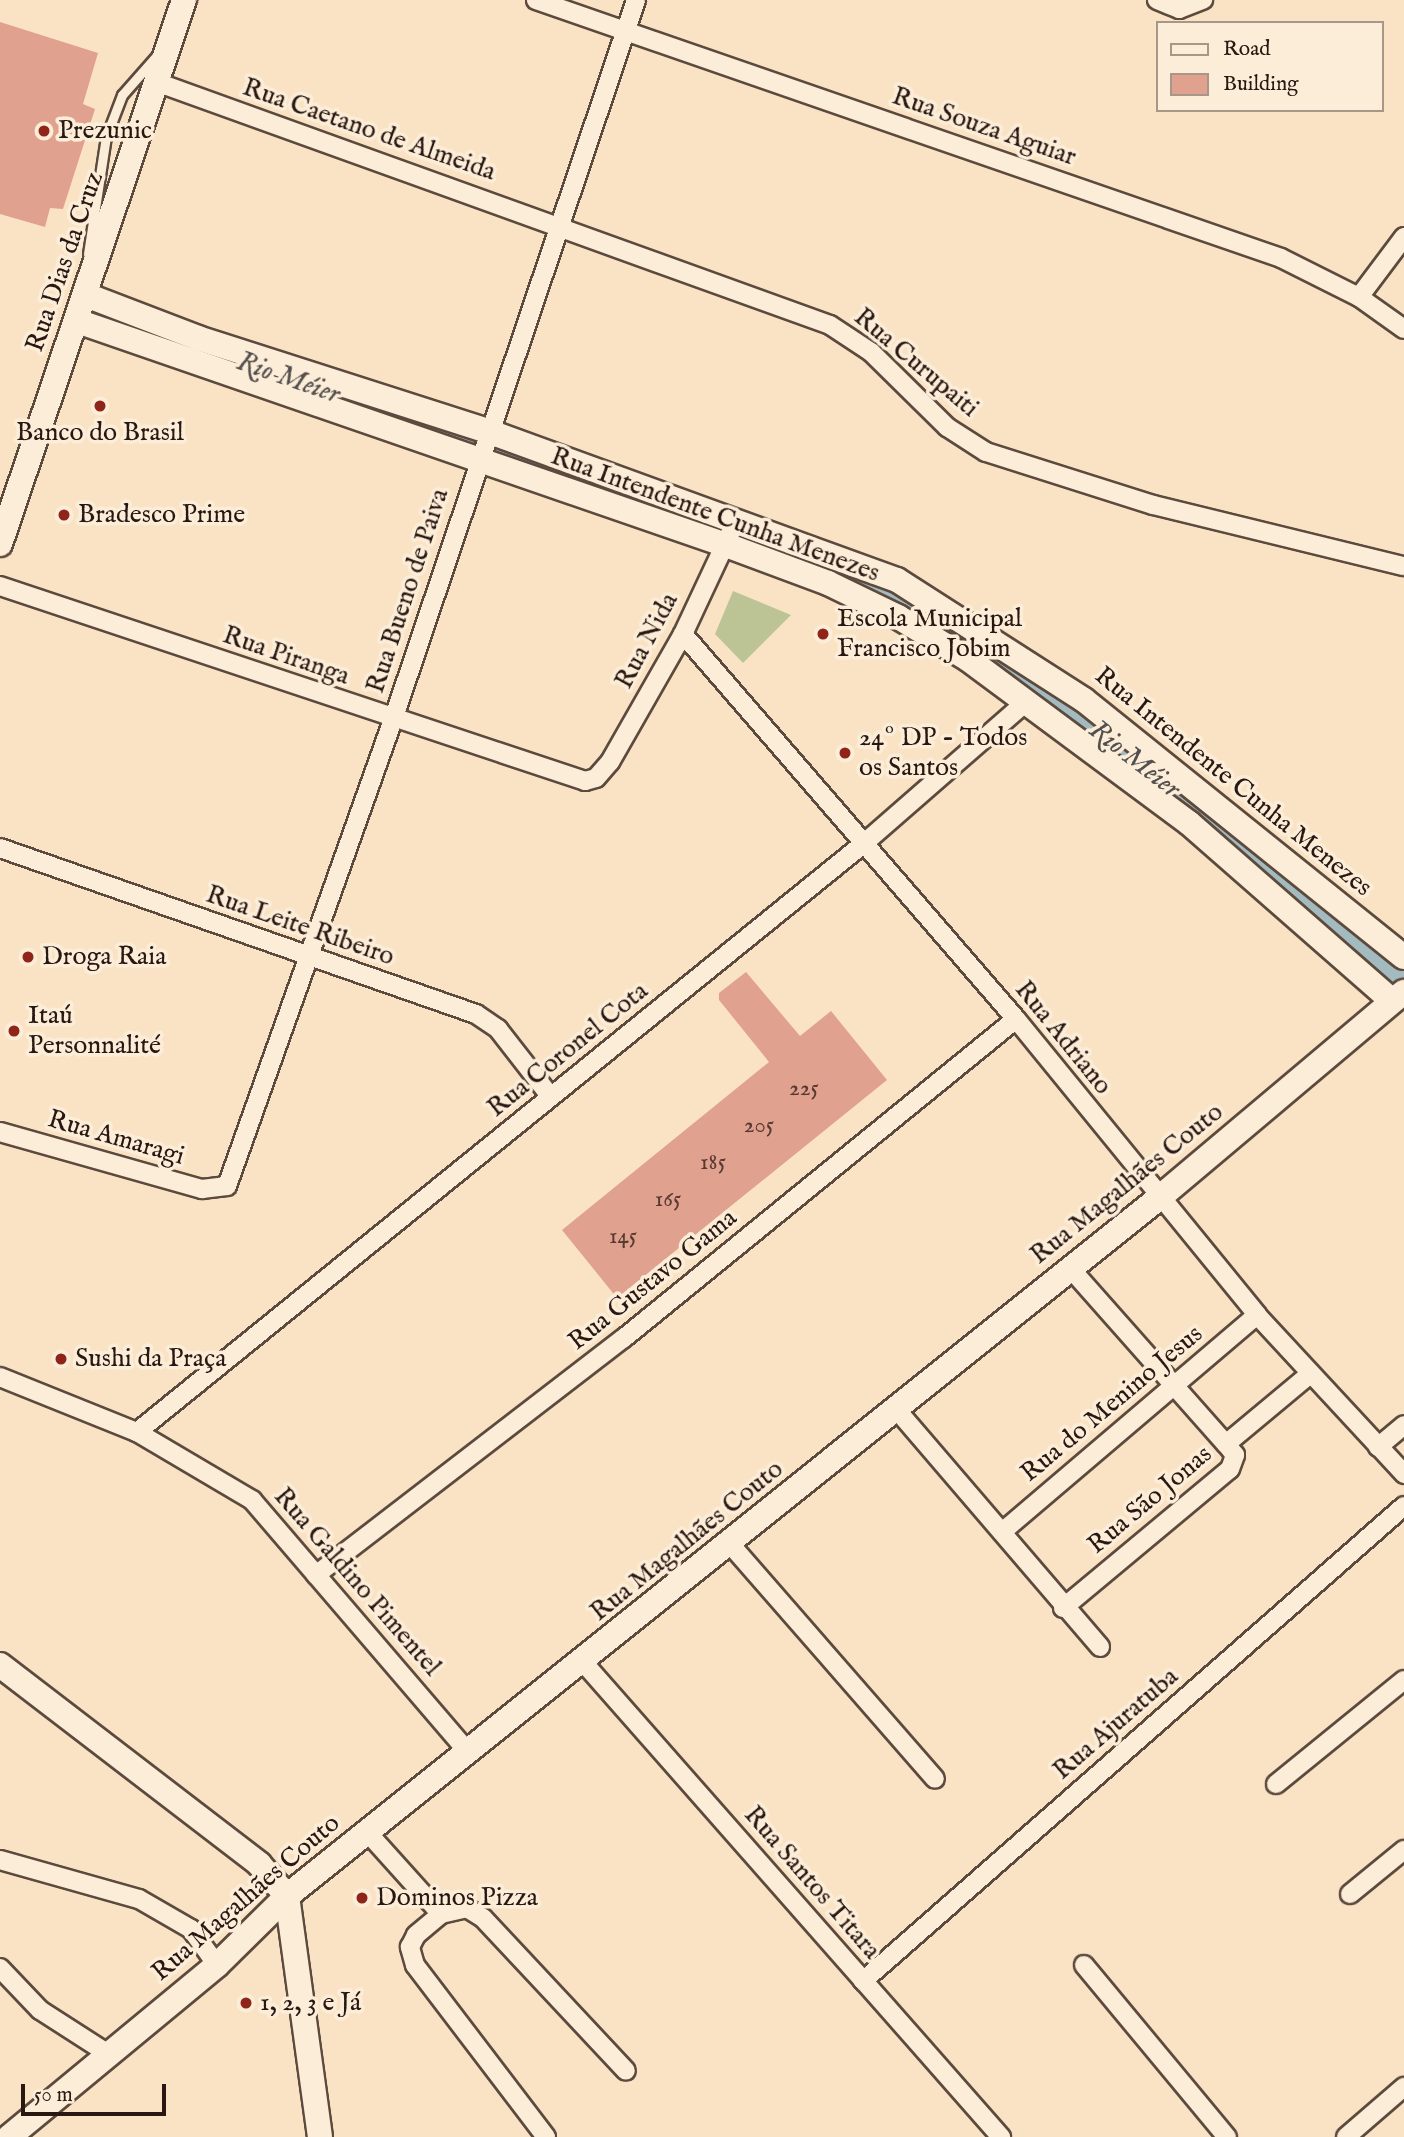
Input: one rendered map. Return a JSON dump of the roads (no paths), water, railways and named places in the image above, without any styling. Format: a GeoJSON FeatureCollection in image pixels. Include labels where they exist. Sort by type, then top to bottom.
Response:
{"type":"FeatureCollection","features":[{"type":"Feature","properties":{"kind":"street","name":"Rua Dias da Cruz"},"geometry":{"type":"LineString","coordinates":[[0,544],[7,505],[77,321],[159,83],[184,0]]}},
{"type":"Feature","properties":{"kind":"street","name":"Rua Souza Aguiar"},"geometry":{"type":"LineString","coordinates":[[536,0],[1281,258],[1359,297],[1404,329]]}},
{"type":"Feature","properties":{"kind":"street","name":"Rua Bueno de Paiva"},"geometry":{"type":"LineString","coordinates":[[218,1191],[231,1178],[393,720],[484,447],[562,226],[636,0]]}},
{"type":"Feature","properties":{"kind":"street"},"geometry":{"type":"LineString","coordinates":[[1157,0],[1179,9],[1203,0]]}},
{"type":"Feature","properties":{"kind":"street","name":"Rua Caetano de Almeida"},"geometry":{"type":"LineString","coordinates":[[159,83],[562,226]]}},
{"type":"Feature","properties":{"kind":"street","name":"Rua Curupaiti"},"geometry":{"type":"LineString","coordinates":[[562,226],[852,337],[947,427],[986,452],[1153,505],[1404,566]]}},
{"type":"Feature","properties":{"kind":"street"},"geometry":{"type":"LineString","coordinates":[[1359,297],[1404,237]]}},
{"type":"Feature","properties":{"kind":"street","name":"Rua Intendente Cunha Menezes"},"geometry":{"type":"LineString","coordinates":[[88,286],[211,343],[484,447],[730,534],[897,580],[998,640],[1084,700],[1404,957]]}},
{"type":"Feature","properties":{"kind":"street","name":"Rua Intendente Cunha Menezes"},"geometry":{"type":"LineString","coordinates":[[77,321],[484,447]]}},
{"type":"Feature","properties":{"kind":"street","name":"Rua Intendente Cunha Menezes"},"geometry":{"type":"LineString","coordinates":[[730,534],[898,617],[1027,701],[1261,882],[1400,1000]]}},
{"type":"Feature","properties":{"kind":"street","name":"Rua Nida"},"geometry":{"type":"LineString","coordinates":[[596,779],[682,634],[730,534]]}},
{"type":"Feature","properties":{"kind":"street","name":"Rua Piranga"},"geometry":{"type":"LineString","coordinates":[[0,586],[576,780],[596,779]]}},
{"type":"Feature","properties":{"kind":"street","name":"Rua Adriano"},"geometry":{"type":"LineString","coordinates":[[682,634],[862,845],[1016,1019],[1159,1198],[1257,1315],[1404,1474]]}},
{"type":"Feature","properties":{"kind":"street","name":"Rua Coronel Cota"},"geometry":{"type":"LineString","coordinates":[[137,1432],[862,845],[1027,701]]}},
{"type":"Feature","properties":{"kind":"street","name":"Rua Leite Ribeiro"},"geometry":{"type":"LineString","coordinates":[[0,848],[490,1021],[551,1097]]}},
{"type":"Feature","properties":{"kind":"street","name":"Rua Magalhães Couto"},"geometry":{"type":"LineString","coordinates":[[9,2137],[107,2053],[218,1965],[287,1896],[730,1545],[1400,1000]]}},
{"type":"Feature","properties":{"kind":"street","name":"Rua Gustavo Gama"},"geometry":{"type":"LineString","coordinates":[[316,1575],[624,1338],[1016,1019]]}},
{"type":"Feature","properties":{"kind":"street","name":"Rua Amaragi"},"geometry":{"type":"LineString","coordinates":[[0,1132],[218,1191]]}},
{"type":"Feature","properties":{"kind":"street"},"geometry":{"type":"LineString","coordinates":[[1071,1269],[1226,1444]]}},
{"type":"Feature","properties":{"kind":"street","name":"Rua do Menino Jesus"},"geometry":{"type":"LineString","coordinates":[[1002,1532],[1257,1315]]}},
{"type":"Feature","properties":{"kind":"street","name":"Rua São Jonas"},"geometry":{"type":"LineString","coordinates":[[1063,1608],[1230,1469],[1235,1455],[1226,1444],[1310,1374]]}},
{"type":"Feature","properties":{"kind":"street","name":"Rua Galdino Pimentel"},"geometry":{"type":"LineString","coordinates":[[0,1377],[137,1432],[252,1500],[468,1752]]}},
{"type":"Feature","properties":{"kind":"street"},"geometry":{"type":"LineString","coordinates":[[897,1410],[1063,1608],[1100,1647]]}},
{"type":"Feature","properties":{"kind":"street"},"geometry":{"type":"LineString","coordinates":[[1378,1447],[1404,1424]]}},
{"type":"Feature","properties":{"kind":"street","name":"Rua Ajuratuba"},"geometry":{"type":"LineString","coordinates":[[863,1981],[1404,1506]]}},
{"type":"Feature","properties":{"kind":"street"},"geometry":{"type":"LineString","coordinates":[[730,1545],[935,1779]]}},
{"type":"Feature","properties":{"kind":"street","name":"Rua Santos Titara"},"geometry":{"type":"LineString","coordinates":[[583,1662],[1001,2137]]}},
{"type":"Feature","properties":{"kind":"street"},"geometry":{"type":"LineString","coordinates":[[0,1665],[259,1864],[287,1896],[320,2137]]}},
{"type":"Feature","properties":{"kind":"street"},"geometry":{"type":"LineString","coordinates":[[1276,1784],[1404,1680]]}},
{"type":"Feature","properties":{"kind":"street"},"geometry":{"type":"LineString","coordinates":[[368,1833],[441,1914]]}},
{"type":"Feature","properties":{"kind":"street"},"geometry":{"type":"LineString","coordinates":[[1350,1894],[1404,1850]]}},
{"type":"Feature","properties":{"kind":"street"},"geometry":{"type":"LineString","coordinates":[[0,1860],[139,1899],[191,1929],[218,1965]]}},
{"type":"Feature","properties":{"kind":"street"},"geometry":{"type":"LineString","coordinates":[[546,2137],[415,1965],[410,1947],[416,1935],[441,1914],[467,1908],[483,1919],[626,2071]]}},
{"type":"Feature","properties":{"kind":"street"},"geometry":{"type":"LineString","coordinates":[[1084,1965],[1227,2137]]}},
{"type":"Feature","properties":{"kind":"street"},"geometry":{"type":"LineString","coordinates":[[0,1968],[40,2010],[107,2053]]}},
{"type":"Feature","properties":{"kind":"street"},"geometry":{"type":"LineString","coordinates":[[1346,2137],[1404,2087]]}},
{"type":"Feature","properties":{"kind":"lane"},"geometry":{"type":"LineString","coordinates":[[88,286],[90,221],[106,137],[122,94],[144,65],[171,43]]}},
{"type":"Feature","properties":{"kind":"waterway","name":"Rio Méier"},"geometry":{"type":"LineString","coordinates":[[109,317],[168,338]]}},
{"type":"Feature","properties":{"kind":"waterway","name":"Rio Méier"},"geometry":{"type":"LineString","coordinates":[[261,370],[467,441]]}},
{"type":"Feature","properties":{"kind":"waterway","name":"Rio Méier"},"geometry":{"type":"LineString","coordinates":[[503,454],[683,517]]}},
{"type":"Feature","properties":{"kind":"waterway","name":"Rio Méier"},"geometry":{"type":"LineString","coordinates":[[851,576],[910,603],[1043,689],[1220,826],[1393,977]]}},
{"type":"Feature","properties":{"kind":"place","name":"Prezunic"},"geometry":{"type":"Point","coordinates":[44,131]}},
{"type":"Feature","properties":{"kind":"place","name":"Banco do Brasil"},"geometry":{"type":"Point","coordinates":[100,406]}},
{"type":"Feature","properties":{"kind":"place","name":"Bradesco Prime"},"geometry":{"type":"Point","coordinates":[64,515]}},
{"type":"Feature","properties":{"kind":"place","name":"Escola Municipal Francisco Jobim"},"geometry":{"type":"Point","coordinates":[823,634]}},
{"type":"Feature","properties":{"kind":"place","name":"24º DP - Todos os Santos"},"geometry":{"type":"Point","coordinates":[845,753]}},
{"type":"Feature","properties":{"kind":"place","name":"Droga Raia"},"geometry":{"type":"Point","coordinates":[28,957]}},
{"type":"Feature","properties":{"kind":"place","name":"Itaú Personnalité"},"geometry":{"type":"Point","coordinates":[14,1031]}},
{"type":"Feature","properties":{"kind":"place","name":"Sushi da Praça"},"geometry":{"type":"Point","coordinates":[61,1359]}},
{"type":"Feature","properties":{"kind":"place","name":"Dominos Pizza"},"geometry":{"type":"Point","coordinates":[362,1898]}},
{"type":"Feature","properties":{"kind":"place","name":"1, 2, 3 e Já"},"geometry":{"type":"Point","coordinates":[246,2003]}}]}
